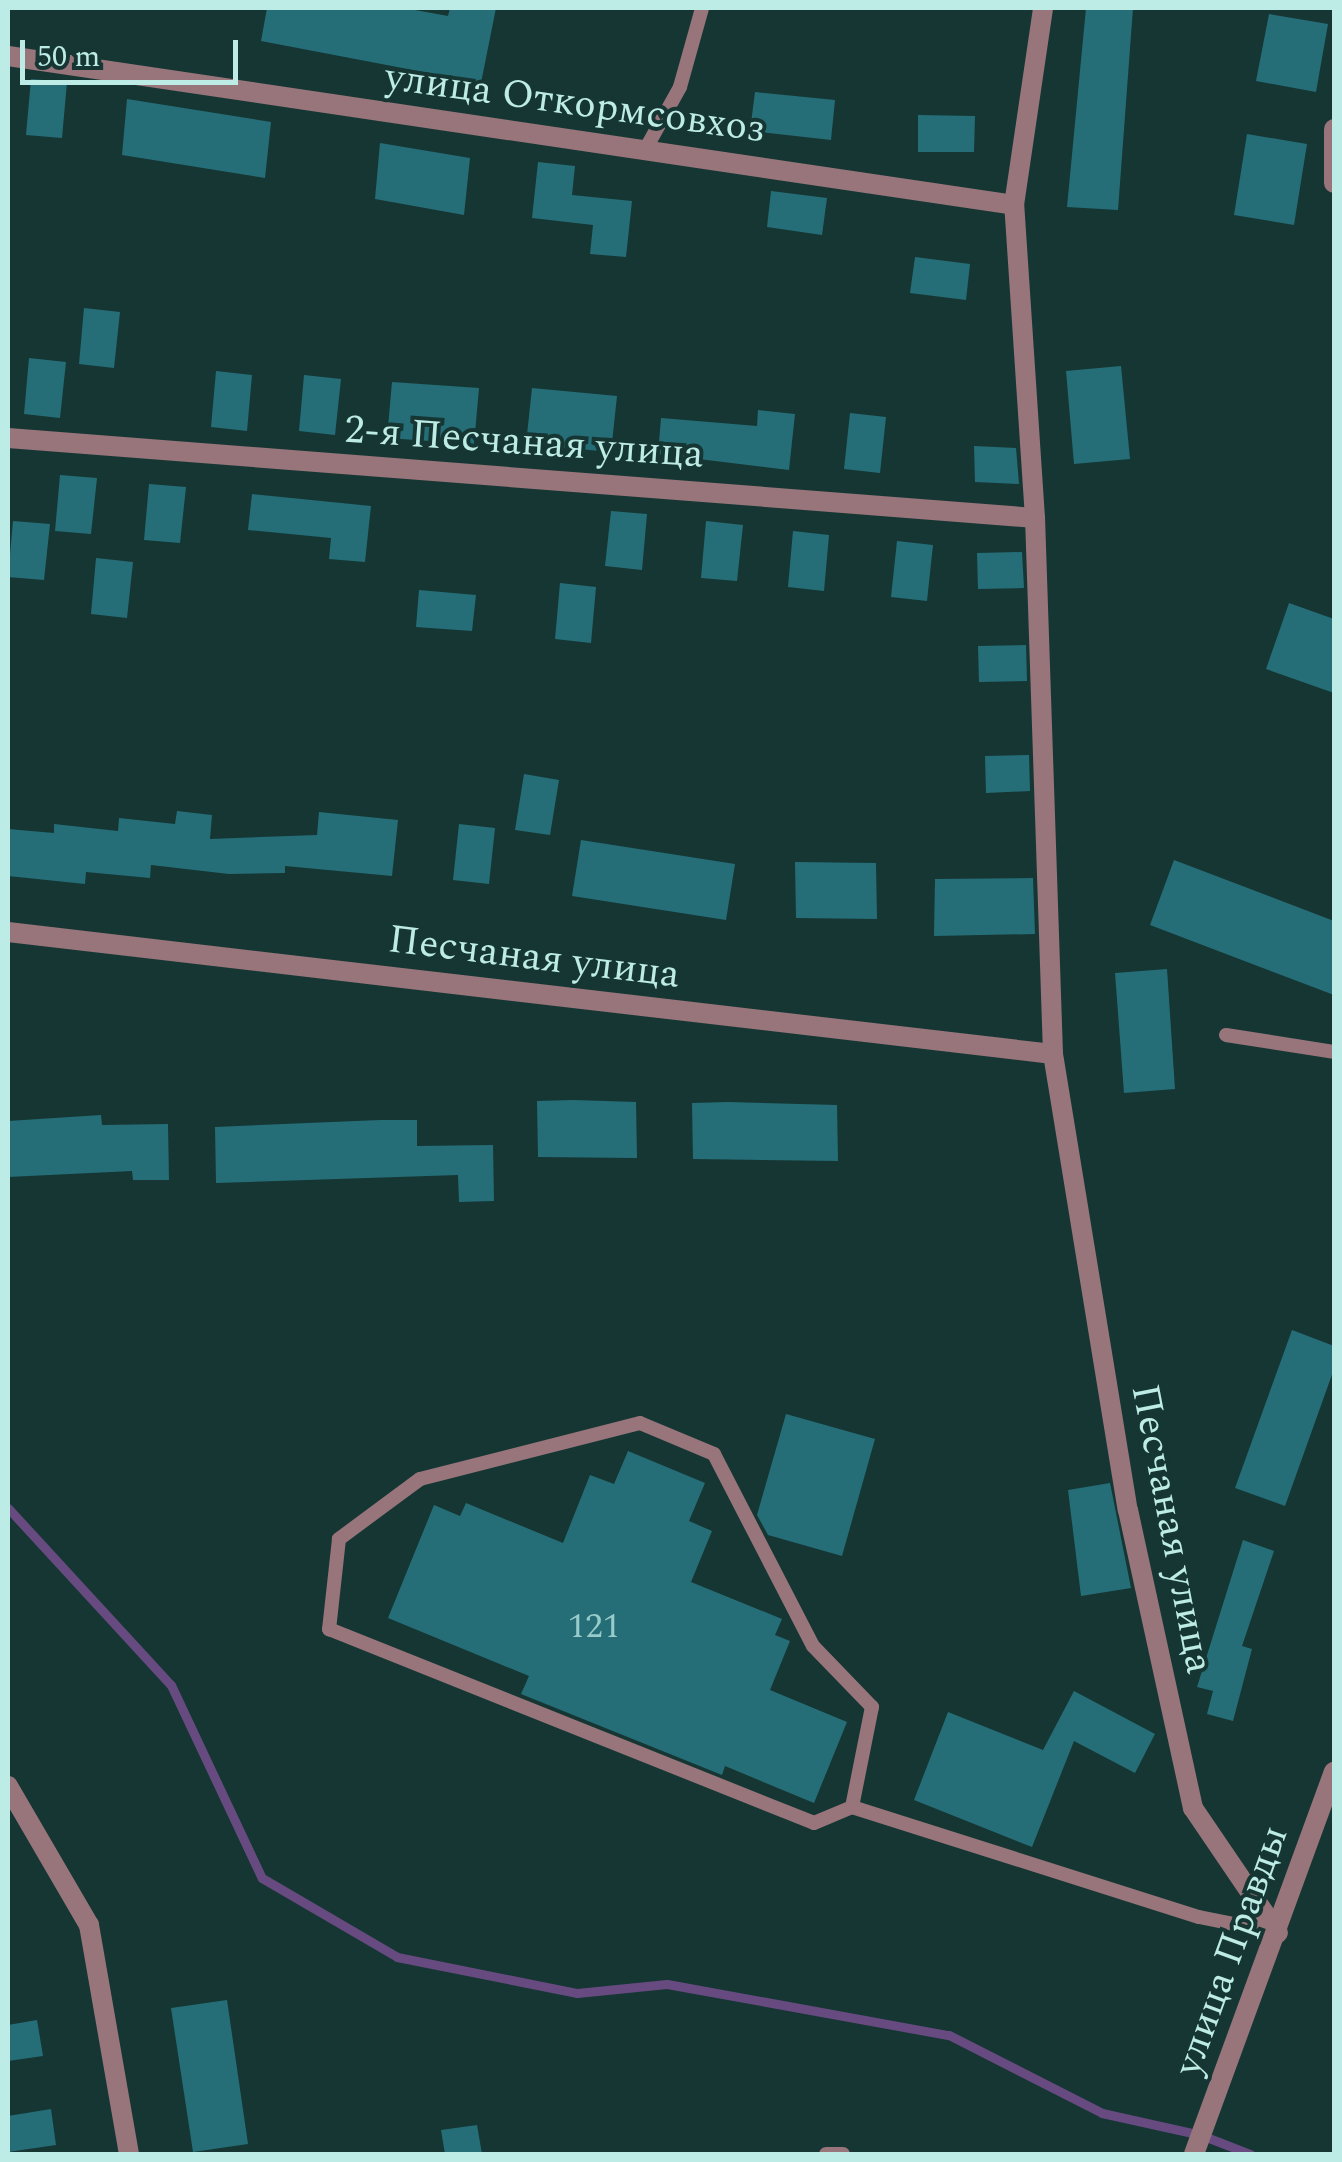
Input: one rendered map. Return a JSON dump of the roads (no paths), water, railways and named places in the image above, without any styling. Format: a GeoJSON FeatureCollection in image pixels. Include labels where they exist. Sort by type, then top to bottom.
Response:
{"type":"FeatureCollection","features":[{"type":"Feature","properties":{"kind":"street"},"geometry":{"type":"LineString","coordinates":[[1036,518],[1014,204],[1043,8]]}},
{"type":"Feature","properties":{"kind":"street","name":"улица Откормсовхоз"},"geometry":{"type":"LineString","coordinates":[[8,56],[1014,204]]}},
{"type":"Feature","properties":{"kind":"street"},"geometry":{"type":"LineString","coordinates":[[1334,129],[1334,183]]}},
{"type":"Feature","properties":{"kind":"street","name":"2-я Песчаная улица"},"geometry":{"type":"LineString","coordinates":[[8,438],[1036,518]]}},
{"type":"Feature","properties":{"kind":"street","name":"Песчаная улица"},"geometry":{"type":"LineString","coordinates":[[1036,518],[1053,1054],[1128,1510],[1193,1808],[1278,1933]]}},
{"type":"Feature","properties":{"kind":"street","name":"Песчаная улица"},"geometry":{"type":"LineString","coordinates":[[8,932],[1053,1054]]}},
{"type":"Feature","properties":{"kind":"street","name":"улица Правды"},"geometry":{"type":"LineString","coordinates":[[1194,2154],[1334,1772]]}},
{"type":"Feature","properties":{"kind":"street"},"geometry":{"type":"LineString","coordinates":[[8,1786],[89,1925],[128,2154]]}},
{"type":"Feature","properties":{"kind":"lane"},"geometry":{"type":"LineString","coordinates":[[645,150],[680,87],[702,8]]}},
{"type":"Feature","properties":{"kind":"lane"},"geometry":{"type":"LineString","coordinates":[[1226,1035],[1334,1052]]}},
{"type":"Feature","properties":{"kind":"lane"},"geometry":{"type":"LineString","coordinates":[[852,1807],[872,1707],[813,1646],[714,1454],[640,1422],[420,1480],[339,1538],[329,1629],[814,1823],[852,1807],[1164,1906],[1278,1933]]}},
{"type":"Feature","properties":{"kind":"lane"},"geometry":{"type":"LineString","coordinates":[[826,2154],[843,2154]]}},
{"type":"Feature","properties":{"kind":"waterway"},"geometry":{"type":"LineString","coordinates":[[8,1508],[171,1685],[262,1878],[397,1957],[577,1993],[667,1984],[949,2035],[1102,2113],[1201,2135],[1250,2154]]}}]}
